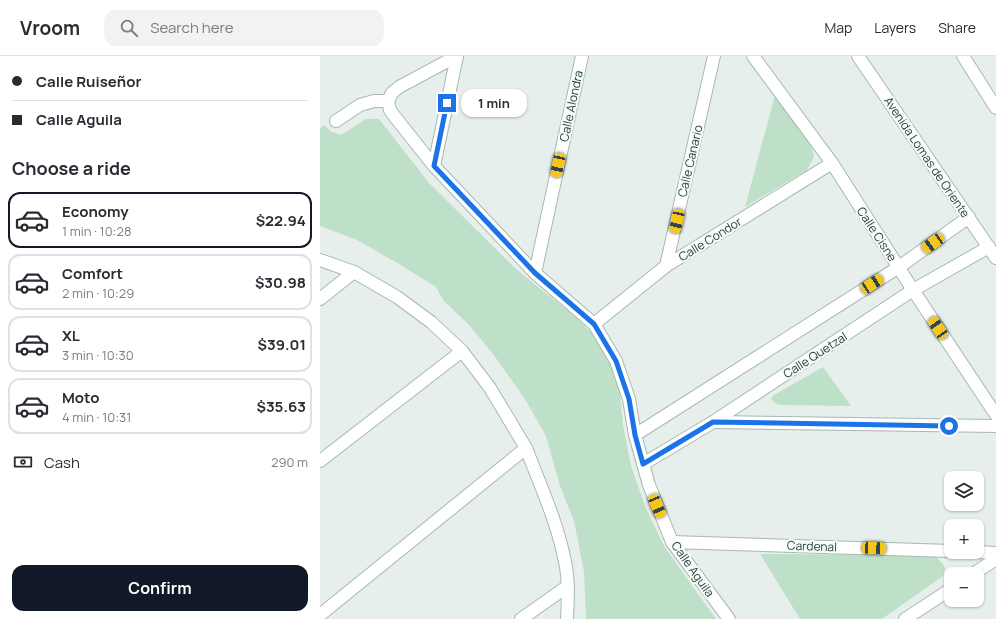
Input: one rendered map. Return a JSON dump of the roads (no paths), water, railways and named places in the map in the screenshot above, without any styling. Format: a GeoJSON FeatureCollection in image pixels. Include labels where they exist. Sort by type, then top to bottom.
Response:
{"type":"FeatureCollection","features":[{"type":"Feature","properties":{"kind":"street"},"geometry":{"type":"LineString","coordinates":[[336,121],[360,105],[374,101],[388,101],[392,93],[399,87],[457,56]]}},
{"type":"Feature","properties":{"kind":"street"},"geometry":{"type":"LineString","coordinates":[[434,166],[457,56]]}},
{"type":"Feature","properties":{"kind":"street","name":"Calle Alondra"},"geometry":{"type":"LineString","coordinates":[[535,273],[582,56]]}},
{"type":"Feature","properties":{"kind":"street","name":"Calle Canario"},"geometry":{"type":"LineString","coordinates":[[666,266],[714,56]]}},
{"type":"Feature","properties":{"kind":"street","name":"Calle Cisne"},"geometry":{"type":"LineString","coordinates":[[753,56],[832,163],[913,290],[996,415]]}},
{"type":"Feature","properties":{"kind":"street","name":"Avenida Lomas de Oriente"},"geometry":{"type":"LineString","coordinates":[[858,56],[996,258]]}},
{"type":"Feature","properties":{"kind":"street"},"geometry":{"type":"LineString","coordinates":[[963,56],[995,106]]}},
{"type":"Feature","properties":{"kind":"street","name":"Calle Aguila"},"geometry":{"type":"LineString","coordinates":[[388,101],[390,110],[434,166],[535,273],[594,324],[616,361],[629,399],[635,435],[649,485],[672,542],[729,619]]}},
{"type":"Feature","properties":{"kind":"street","name":"Calle Condor"},"geometry":{"type":"LineString","coordinates":[[594,324],[666,266],[832,163]]}},
{"type":"Feature","properties":{"kind":"street"},"geometry":{"type":"LineString","coordinates":[[635,435],[899,267],[969,218]]}},
{"type":"Feature","properties":{"kind":"street","name":"Calle Quetzal"},"geometry":{"type":"LineString","coordinates":[[643,464],[713,422],[913,290],[989,247]]}},
{"type":"Feature","properties":{"kind":"street"},"geometry":{"type":"LineString","coordinates":[[320,260],[354,272],[397,297],[431,322],[462,351],[490,388],[526,448],[556,526],[566,568],[568,586],[567,619]]}},
{"type":"Feature","properties":{"kind":"street"},"geometry":{"type":"LineString","coordinates":[[320,298],[354,272]]}},
{"type":"Feature","properties":{"kind":"street"},"geometry":{"type":"LineString","coordinates":[[320,461],[462,351]]}},
{"type":"Feature","properties":{"kind":"street"},"geometry":{"type":"LineString","coordinates":[[713,422],[996,426]]}},
{"type":"Feature","properties":{"kind":"street"},"geometry":{"type":"LineString","coordinates":[[320,615],[526,448]]}},
{"type":"Feature","properties":{"kind":"street","name":"Cardenal"},"geometry":{"type":"LineString","coordinates":[[672,542],[944,551]]}},
{"type":"Feature","properties":{"kind":"street"},"geometry":{"type":"LineString","coordinates":[[984,552],[996,553]]}},
{"type":"Feature","properties":{"kind":"street"},"geometry":{"type":"LineString","coordinates":[[983,567],[996,558]]}},
{"type":"Feature","properties":{"kind":"street"},"geometry":{"type":"LineString","coordinates":[[521,619],[568,586]]}},
{"type":"Feature","properties":{"kind":"street"},"geometry":{"type":"LineString","coordinates":[[905,619],[944,593]]}}]}
